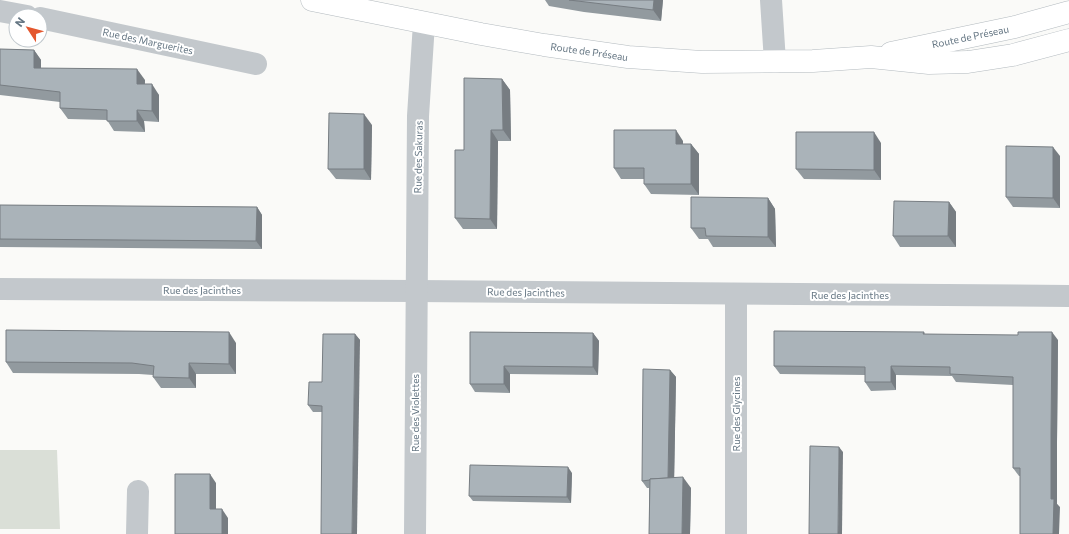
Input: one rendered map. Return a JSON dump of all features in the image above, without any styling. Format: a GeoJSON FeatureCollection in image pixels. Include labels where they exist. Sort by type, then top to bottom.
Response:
{"type":"FeatureCollection","features":[{"type":"Feature","properties":{"kind":"main road","name":"Route de Préseau"},"geometry":{"type":"LineString","coordinates":[[312,0],[512,40],[628,57],[702,62],[813,61],[871,57],[937,42],[1015,27],[1069,12]]}},
{"type":"Feature","properties":{"kind":"main road","name":"Route de Préseau"},"geometry":{"type":"LineString","coordinates":[[871,57],[929,62],[968,62],[1013,55],[1069,40]]}},
{"type":"Feature","properties":{"kind":"street"},"geometry":{"type":"LineString","coordinates":[[771,0],[775,62]]}},
{"type":"Feature","properties":{"kind":"street","name":"Rue des Marguerites"},"geometry":{"type":"LineString","coordinates":[[48,20],[256,64]]}},
{"type":"Feature","properties":{"kind":"street","name":"Rue des Sakuras"},"geometry":{"type":"LineString","coordinates":[[416,291],[418,116],[424,23]]}},
{"type":"Feature","properties":{"kind":"street","name":"Rue des Jacinthes"},"geometry":{"type":"LineString","coordinates":[[0,289],[1061,296]]}},
{"type":"Feature","properties":{"kind":"street","name":"Rue des Violettes"},"geometry":{"type":"LineString","coordinates":[[415,534],[416,291]]}},
{"type":"Feature","properties":{"kind":"street","name":"Rue des Glycines"},"geometry":{"type":"LineString","coordinates":[[736,294],[736,534]]}},
{"type":"Feature","properties":{"kind":"street"},"geometry":{"type":"LineString","coordinates":[[137,534],[138,491]]}},
{"type":"Feature","properties":{"kind":"shaded area"},"geometry":{"type":"Polygon","coordinates":[[[0,450],[57,450],[60,529],[0,529],[0,450]]]}},
{"type":"Feature","properties":{"kind":"building"},"geometry":{"type":"Polygon","coordinates":[[[569,0],[654,0],[653,10],[569,0]]]}},
{"type":"Feature","properties":{"kind":"building"},"geometry":{"type":"Polygon","coordinates":[[[0,49],[34,50],[34,68],[137,69],[137,84],[152,84],[152,111],[137,110],[137,121],[107,121],[107,110],[60,108],[60,92],[0,85],[0,49]]]}},
{"type":"Feature","properties":{"kind":"building"},"geometry":{"type":"Polygon","coordinates":[[[464,78],[502,79],[503,130],[491,130],[490,219],[455,218],[455,150],[464,150],[464,78]]]}},
{"type":"Feature","properties":{"kind":"building"},"geometry":{"type":"Polygon","coordinates":[[[329,113],[364,114],[364,169],[328,169],[329,113]]]}},
{"type":"Feature","properties":{"kind":"building"},"geometry":{"type":"Polygon","coordinates":[[[614,130],[676,130],[676,144],[691,144],[691,184],[644,184],[644,168],[614,168],[614,130]]]}},
{"type":"Feature","properties":{"kind":"building"},"geometry":{"type":"Polygon","coordinates":[[[796,132],[874,132],[874,170],[796,169],[796,132]]]}},
{"type":"Feature","properties":{"kind":"building"},"geometry":{"type":"Polygon","coordinates":[[[1006,146],[1053,147],[1053,198],[1006,197],[1006,146]]]}},
{"type":"Feature","properties":{"kind":"building"},"geometry":{"type":"Polygon","coordinates":[[[691,197],[768,198],[768,237],[706,236],[705,228],[691,228],[691,197]]]}},
{"type":"Feature","properties":{"kind":"building"},"geometry":{"type":"Polygon","coordinates":[[[894,201],[949,202],[948,236],[893,236],[894,201]]]}},
{"type":"Feature","properties":{"kind":"building"},"geometry":{"type":"Polygon","coordinates":[[[0,205],[257,207],[256,241],[0,239],[0,205]]]}},
{"type":"Feature","properties":{"kind":"building"},"geometry":{"type":"Polygon","coordinates":[[[6,330],[229,332],[229,364],[189,363],[189,378],[153,377],[154,366],[132,363],[6,362],[6,330]]]}},
{"type":"Feature","properties":{"kind":"building"},"geometry":{"type":"Polygon","coordinates":[[[774,331],[924,332],[923,334],[1018,335],[1018,332],[1052,332],[1051,499],[1054,499],[1053,534],[1020,534],[1020,468],[1013,468],[1013,377],[950,374],[950,367],[891,366],[891,382],[865,382],[865,367],[774,366],[774,331]]]}},
{"type":"Feature","properties":{"kind":"building"},"geometry":{"type":"Polygon","coordinates":[[[470,332],[593,333],[593,367],[504,366],[504,384],[470,384],[470,332]]]}},
{"type":"Feature","properties":{"kind":"building"},"geometry":{"type":"Polygon","coordinates":[[[323,334],[355,334],[352,534],[321,534],[322,406],[308,405],[309,382],[322,382],[323,334]]]}},
{"type":"Feature","properties":{"kind":"building"},"geometry":{"type":"Polygon","coordinates":[[[643,369],[670,370],[668,478],[642,481],[643,369]]]}},
{"type":"Feature","properties":{"kind":"building"},"geometry":{"type":"Polygon","coordinates":[[[810,446],[839,447],[838,534],[809,534],[810,446]]]}},
{"type":"Feature","properties":{"kind":"building"},"geometry":{"type":"Polygon","coordinates":[[[470,465],[568,467],[567,497],[469,496],[470,465]]]}},
{"type":"Feature","properties":{"kind":"building"},"geometry":{"type":"Polygon","coordinates":[[[175,474],[210,474],[210,509],[222,509],[222,534],[175,534],[175,474]]]}},
{"type":"Feature","properties":{"kind":"building"},"geometry":{"type":"Polygon","coordinates":[[[683,477],[682,534],[649,534],[650,479],[683,477]]]}}]}
